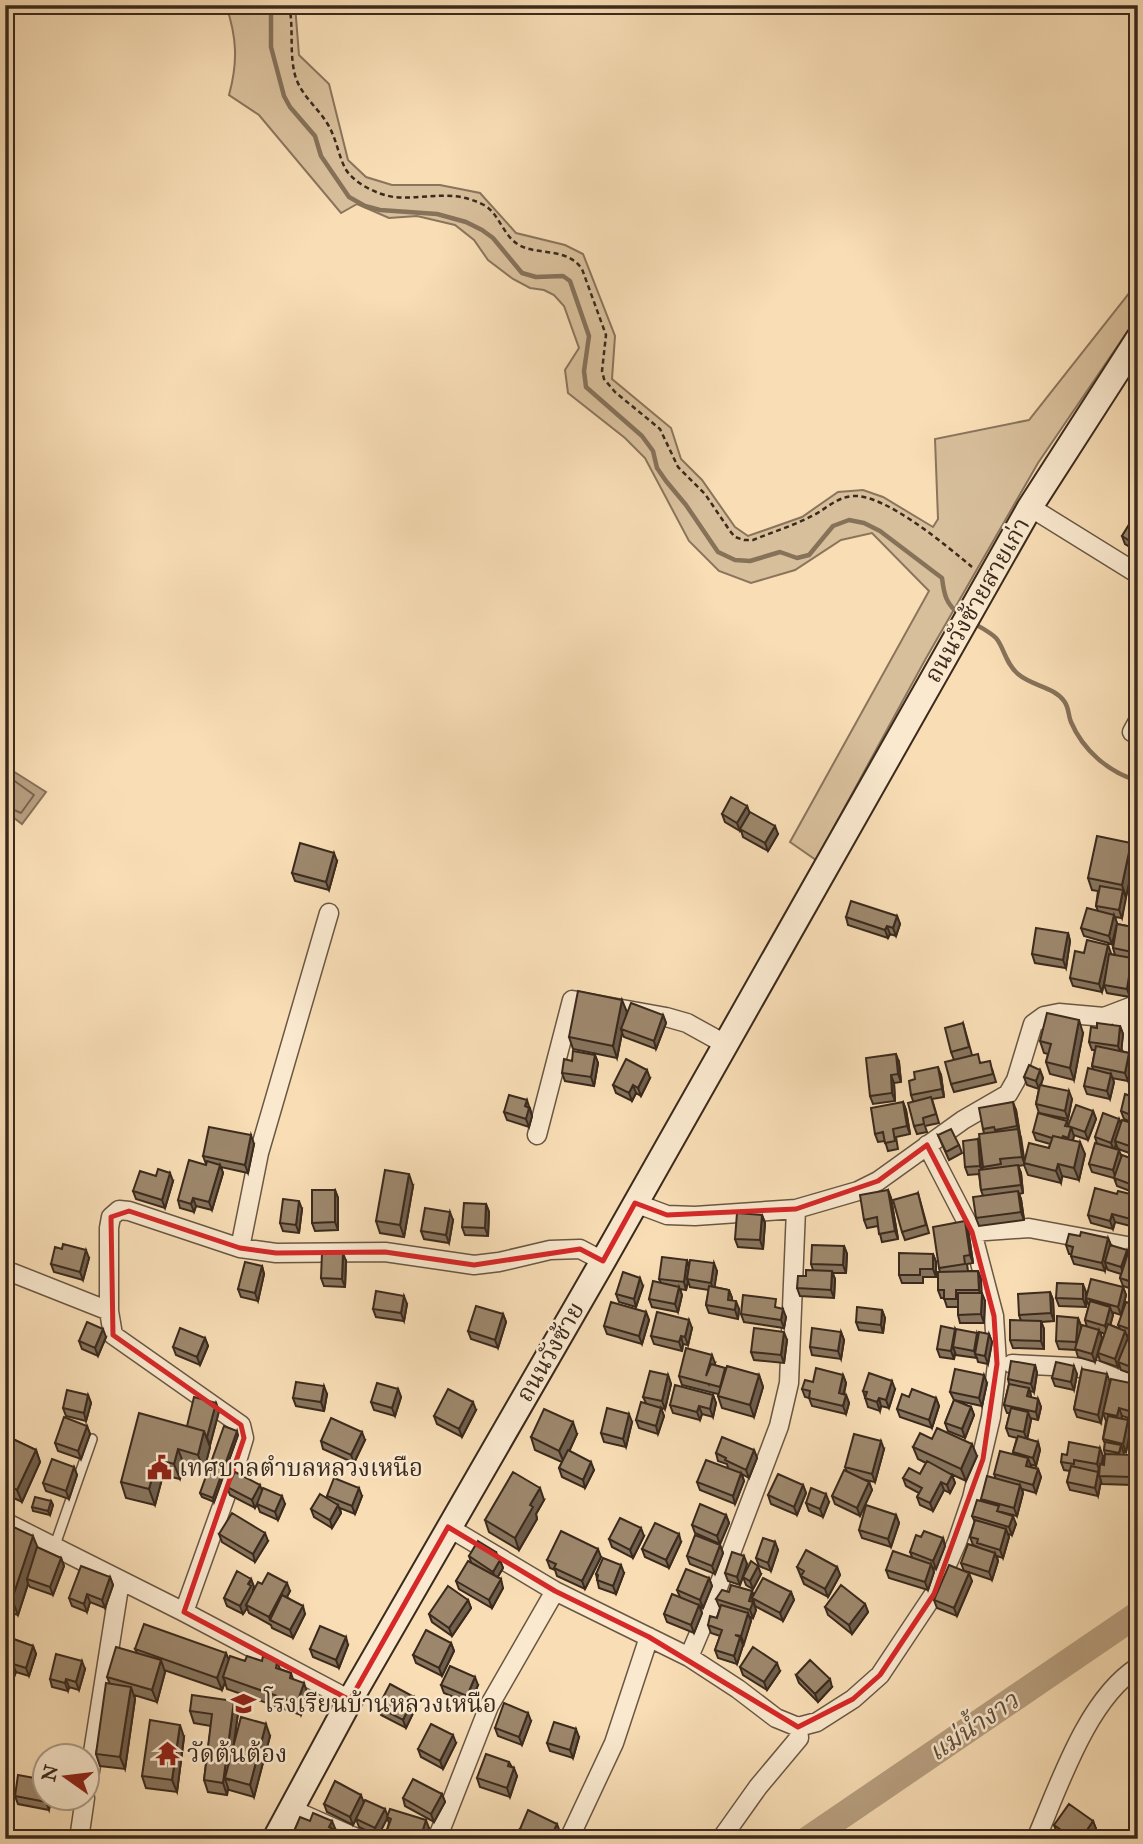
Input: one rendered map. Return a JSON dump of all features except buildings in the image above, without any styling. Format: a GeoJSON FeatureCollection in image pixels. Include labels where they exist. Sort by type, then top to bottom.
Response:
{"type":"FeatureCollection","features":[{"type":"Feature","properties":{"kind":"main road","name":"ถนนวังซ้ายสายเก่า"},"geometry":{"type":"LineString","coordinates":[[826,866],[1030,508],[1138,339]]}},
{"type":"Feature","properties":{"kind":"main road","name":"ถนนวังซ้าย"},"geometry":{"type":"LineString","coordinates":[[275,1839],[350,1700],[603,1261],[826,866]]}},
{"type":"Feature","properties":{"kind":"street"},"geometry":{"type":"LineString","coordinates":[[1030,508],[1138,574]]}},
{"type":"Feature","properties":{"kind":"street"},"geometry":{"type":"LineString","coordinates":[[240,1248],[259,1153],[329,913]]}},
{"type":"Feature","properties":{"kind":"street"},"geometry":{"type":"LineString","coordinates":[[537,1135],[572,1000],[687,1023],[725,1044]]}},
{"type":"Feature","properties":{"kind":"street"},"geometry":{"type":"LineString","coordinates":[[635,1203],[667,1215],[695,1216],[796,1209],[858,1191],[877,1181],[962,1120],[1008,1094],[1016,1080],[1033,1024],[1044,1016],[1059,1013],[1104,1017],[1138,1004]]}},
{"type":"Feature","properties":{"kind":"street"},"geometry":{"type":"LineString","coordinates":[[1118,1012],[1138,1063]]}},
{"type":"Feature","properties":{"kind":"street"},"geometry":{"type":"LineString","coordinates":[[448,1527],[555,1591],[689,1657],[776,1718],[798,1727],[817,1722],[853,1699],[880,1675],[934,1594],[957,1542],[983,1459],[997,1364],[995,1316],[972,1232],[927,1145]]}},
{"type":"Feature","properties":{"kind":"street"},"geometry":{"type":"LineString","coordinates":[[689,1657],[779,1426],[789,1383],[796,1209]]}},
{"type":"Feature","properties":{"kind":"street"},"geometry":{"type":"LineString","coordinates":[[184,1612],[244,1438],[241,1425],[113,1335],[109,1311],[109,1228],[111,1217],[119,1210],[130,1211],[240,1248],[276,1254],[385,1252],[474,1265],[550,1250],[580,1249],[603,1261]]}},
{"type":"Feature","properties":{"kind":"street"},"geometry":{"type":"LineString","coordinates":[[972,1232],[1029,1228],[1138,1248]]}},
{"type":"Feature","properties":{"kind":"street"},"geometry":{"type":"LineString","coordinates":[[13,1273],[109,1311]]}},
{"type":"Feature","properties":{"kind":"street"},"geometry":{"type":"LineString","coordinates":[[997,1364],[1096,1370],[1138,1387]]}},
{"type":"Feature","properties":{"kind":"street"},"geometry":{"type":"LineString","coordinates":[[5,1522],[55,1545],[350,1700]]}},
{"type":"Feature","properties":{"kind":"street"},"geometry":{"type":"LineString","coordinates":[[95,1742],[120,1581]]}},
{"type":"Feature","properties":{"kind":"street"},"geometry":{"type":"LineString","coordinates":[[437,1839],[489,1706],[555,1591]]}},
{"type":"Feature","properties":{"kind":"street"},"geometry":{"type":"LineString","coordinates":[[569,1839],[614,1743],[649,1637]]}},
{"type":"Feature","properties":{"kind":"street"},"geometry":{"type":"LineString","coordinates":[[1036,1839],[1081,1735],[1106,1698],[1138,1667]]}},
{"type":"Feature","properties":{"kind":"street"},"geometry":{"type":"LineString","coordinates":[[721,1839],[758,1787],[799,1738],[798,1727]]}},
{"type":"Feature","properties":{"kind":"street"},"geometry":{"type":"LineString","coordinates":[[291,1809],[359,1839]]}},
{"type":"Feature","properties":{"kind":"street"},"geometry":{"type":"LineString","coordinates":[[79,1839],[83,1812]]}},
{"type":"Feature","properties":{"kind":"lane"},"geometry":{"type":"LineString","coordinates":[[55,1545],[92,1439]]}},
{"type":"Feature","properties":{"kind":"path"},"geometry":{"type":"LineString","coordinates":[[289,5],[295,74],[300,88],[331,129],[346,170],[356,181],[370,189],[394,197],[443,194],[467,198],[488,206],[515,243],[524,248],[564,255],[577,261],[582,268],[606,335],[602,371],[604,379],[615,392],[660,429],[678,467],[705,494],[735,537],[753,540],[814,515],[835,500],[852,496],[867,497],[937,538],[988,580]]}},
{"type":"Feature","properties":{"kind":"highlighted area"},"geometry":{"type":"Polygon","coordinates":[[[927,1145],[972,1232],[994,1316],[997,1364],[983,1459],[934,1594],[880,1675],[853,1699],[798,1727],[649,1637],[555,1591],[448,1527],[350,1700],[184,1612],[244,1438],[241,1425],[113,1335],[111,1217],[129,1211],[240,1248],[276,1253],[385,1252],[474,1265],[580,1249],[603,1261],[635,1203],[667,1215],[796,1209],[878,1181],[927,1145]]]}},
{"type":"Feature","properties":{"kind":"shaded area"},"geometry":{"type":"Polygon","coordinates":[[[226,5],[295,5],[299,55],[329,84],[348,160],[366,177],[392,185],[440,185],[480,193],[516,233],[565,245],[583,254],[615,336],[612,379],[671,428],[681,459],[702,480],[735,527],[748,536],[802,517],[838,492],[863,490],[883,497],[933,527],[938,519],[935,439],[1029,420],[1138,282],[1138,316],[1038,463],[925,660],[816,860],[790,842],[929,591],[872,533],[841,540],[795,570],[751,583],[719,571],[689,541],[645,458],[625,438],[568,393],[565,370],[579,348],[564,306],[554,295],[530,288],[513,279],[488,260],[474,240],[455,225],[417,216],[389,218],[357,204],[341,213],[259,115],[229,95],[235,50],[226,5]]]}},
{"type":"Feature","properties":{"kind":"water"},"geometry":{"type":"Polygon","coordinates":[[[5,766],[46,792],[22,824],[5,811],[5,766]]]}},
{"type":"Feature","properties":{"kind":"waterway"},"geometry":{"type":"LineString","coordinates":[[271,5],[271,47],[284,96],[315,136],[321,156],[349,197],[365,206],[380,210],[437,214],[466,222],[493,238],[522,273],[536,277],[563,276],[570,281],[589,336],[584,371],[586,387],[642,436],[653,451],[657,468],[718,552],[735,560],[750,561],[780,552],[797,558],[809,555],[833,526],[849,520],[864,523],[880,531],[942,578],[946,599],[960,614]]}},
{"type":"Feature","properties":{"kind":"waterway"},"geometry":{"type":"LineString","coordinates":[[973,623],[996,638],[1010,665],[1018,674],[1060,696],[1082,742],[1098,759],[1117,772],[1138,781]]}},
{"type":"Feature","properties":{"kind":"waterway","name":"แม่น้ำงาว"},"geometry":{"type":"LineString","coordinates":[[808,1839],[1138,1614]]}},
{"type":"Feature","properties":{"kind":"place","name":"เทศบาลตำบลหลวงเหนือ"},"geometry":{"type":"Point","coordinates":[159,1468]}},
{"type":"Feature","properties":{"kind":"place","name":"โรงเรียนบ้านหลวงเหนือ"},"geometry":{"type":"Point","coordinates":[244,1704]}},
{"type":"Feature","properties":{"kind":"place","name":"วัดต้นต้อง"},"geometry":{"type":"Point","coordinates":[167,1754]}}]}
